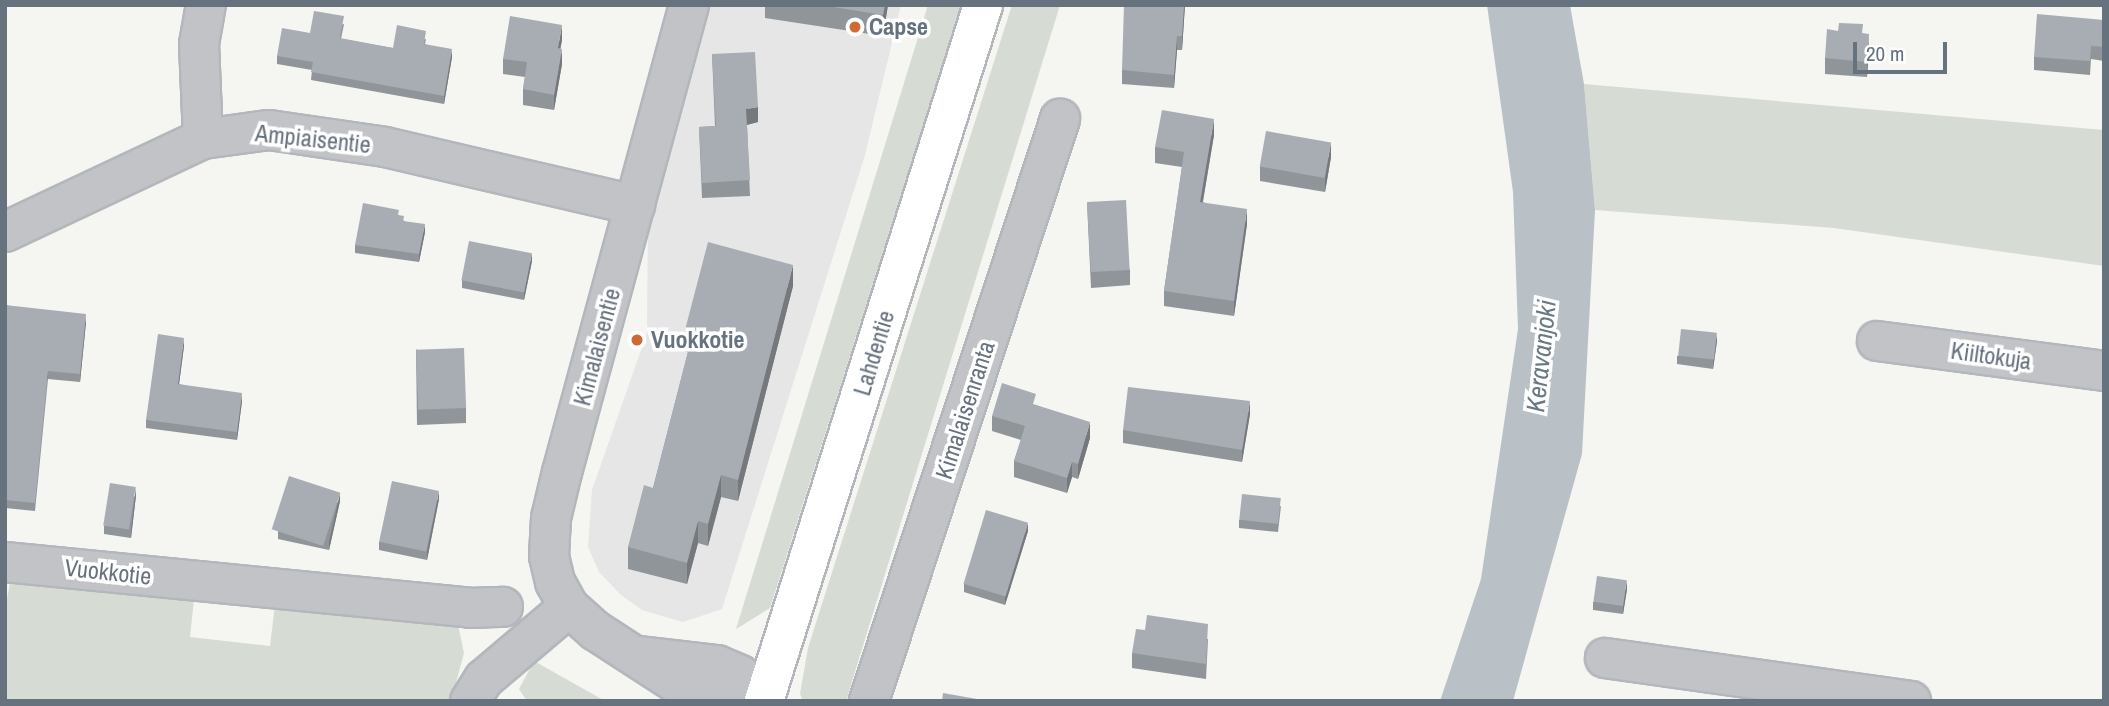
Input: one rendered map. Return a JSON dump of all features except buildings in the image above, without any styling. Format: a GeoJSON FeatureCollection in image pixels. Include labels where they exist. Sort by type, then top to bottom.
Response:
{"type":"FeatureCollection","features":[{"type":"Feature","properties":{"kind":"main road","name":"Lahdentie"},"geometry":{"type":"LineString","coordinates":[[766,700],[983,5]]}},
{"type":"Feature","properties":{"kind":"street"},"geometry":{"type":"LineString","coordinates":[[203,139],[199,44],[206,5]]}},
{"type":"Feature","properties":{"kind":"street","name":"Kimalaisentie"},"geometry":{"type":"LineString","coordinates":[[689,5],[551,517],[549,556],[555,582],[569,607],[679,685],[708,696],[766,700]]}},
{"type":"Feature","properties":{"kind":"street","name":"Kimalaisenranta"},"geometry":{"type":"LineString","coordinates":[[869,701],[1060,119]]}},
{"type":"Feature","properties":{"kind":"street","name":"Ampiaisentie"},"geometry":{"type":"LineString","coordinates":[[5,232],[203,139],[269,130],[385,147],[635,205]]}},
{"type":"Feature","properties":{"kind":"street","name":"Kiiltokuja"},"geometry":{"type":"LineString","coordinates":[[1877,341],[2104,371]]}},
{"type":"Feature","properties":{"kind":"street","name":"Vuokkotie"},"geometry":{"type":"LineString","coordinates":[[5,562],[470,608],[503,607]]}},
{"type":"Feature","properties":{"kind":"street"},"geometry":{"type":"LineString","coordinates":[[470,701],[484,679],[569,607]]}},
{"type":"Feature","properties":{"kind":"street"},"geometry":{"type":"LineString","coordinates":[[1605,658],[1911,701]]}},
{"type":"Feature","properties":{"kind":"shaded area"},"geometry":{"type":"Polygon","coordinates":[[[693,5],[901,5],[865,155],[722,609],[683,622],[642,610],[621,595],[599,572],[588,547],[592,490],[647,333],[648,219],[682,108],[693,5]]]}},
{"type":"Feature","properties":{"kind":"shaded area"},"geometry":{"type":"Polygon","coordinates":[[[928,5],[961,5],[770,608],[736,629],[928,5]]]}},
{"type":"Feature","properties":{"kind":"shaded area"},"geometry":{"type":"Polygon","coordinates":[[[1012,5],[1060,5],[846,701],[803,701],[800,694],[808,648],[1012,5]]]}},
{"type":"Feature","properties":{"kind":"shaded area"},"geometry":{"type":"Polygon","coordinates":[[[1584,84],[2104,130],[2104,266],[1834,228],[1595,210],[1584,84]]]}},
{"type":"Feature","properties":{"kind":"shaded area"},"geometry":{"type":"Polygon","coordinates":[[[14,563],[196,581],[190,637],[270,646],[277,588],[454,606],[464,653],[451,701],[5,701],[5,609],[14,563]]]}},
{"type":"Feature","properties":{"kind":"shaded area"},"geometry":{"type":"Polygon","coordinates":[[[534,661],[605,701],[527,701],[519,689],[534,661]]]}},
{"type":"Feature","properties":{"kind":"water","name":"Keravanjoki"},"geometry":{"type":"Polygon","coordinates":[[[1487,5],[1570,5],[1584,84],[1595,210],[1582,454],[1513,701],[1440,701],[1481,579],[1518,329],[1513,192],[1487,5]]]}},
{"type":"Feature","properties":{"kind":"place","name":"Capse"},"geometry":{"type":"Point","coordinates":[855,27]}},
{"type":"Feature","properties":{"kind":"place","name":"Vuokkotie"},"geometry":{"type":"Point","coordinates":[637,340]}}]}
